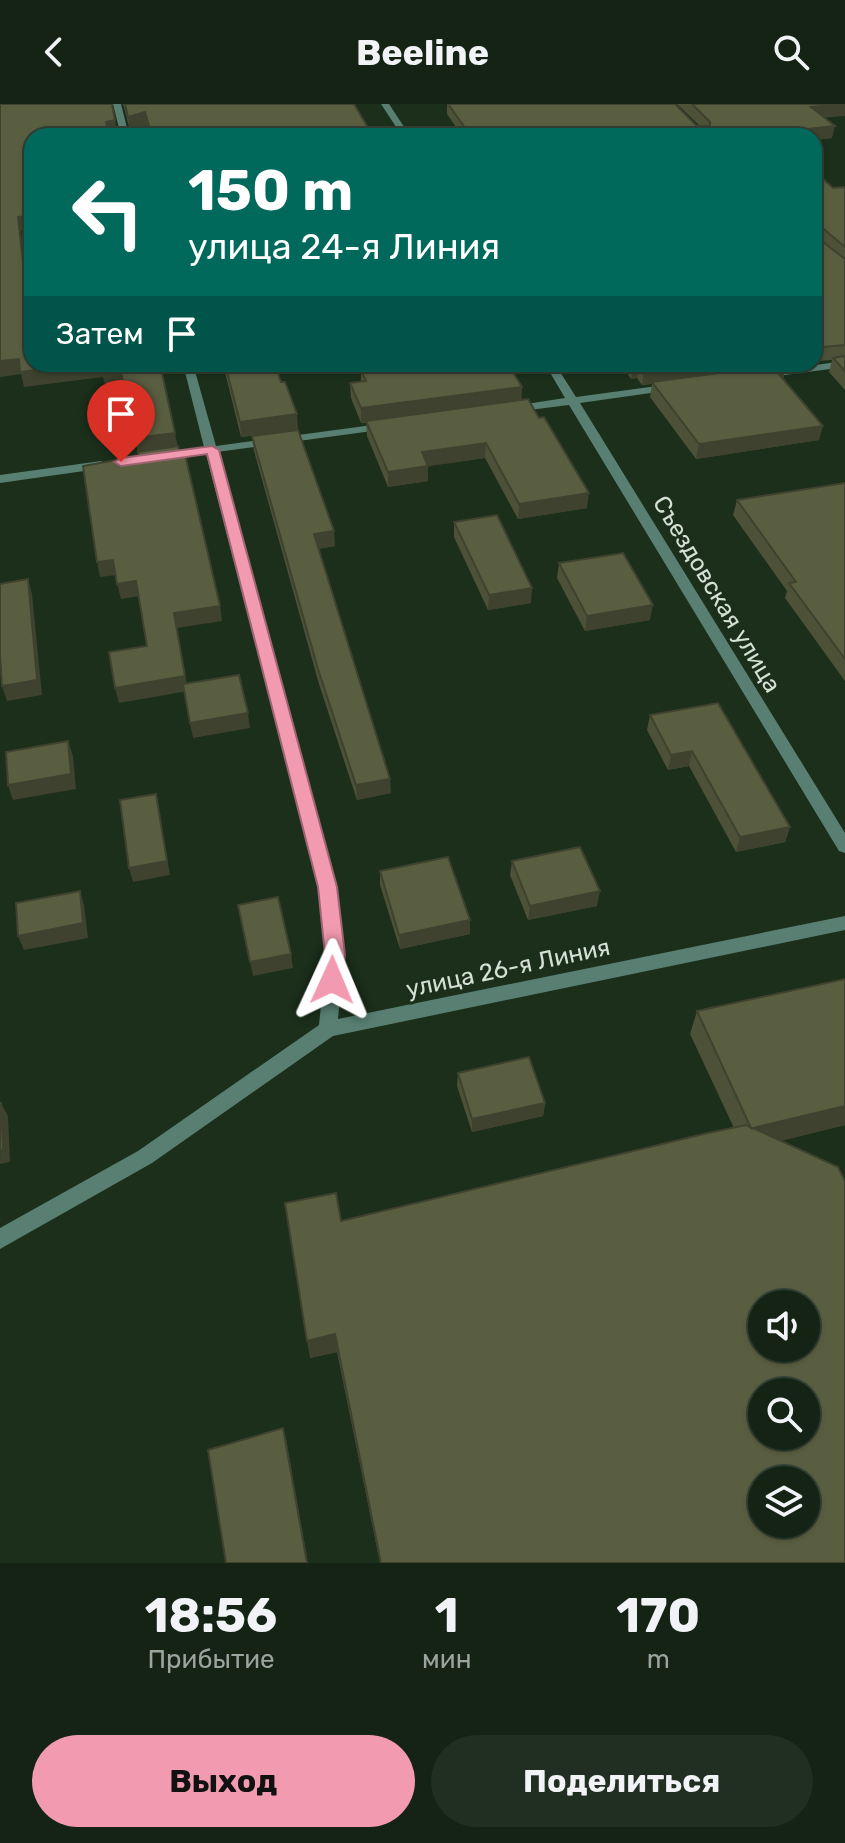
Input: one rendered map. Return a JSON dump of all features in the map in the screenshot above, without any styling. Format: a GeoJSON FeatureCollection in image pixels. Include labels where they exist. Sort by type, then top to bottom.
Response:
{"type":"FeatureCollection","features":[{"type":"Feature","properties":{"kind":"street"},"geometry":{"type":"LineString","coordinates":[[117,104],[123,128]]}},
{"type":"Feature","properties":{"kind":"street"},"geometry":{"type":"LineString","coordinates":[[385,104],[401,128]]}},
{"type":"Feature","properties":{"kind":"street"},"geometry":{"type":"LineString","coordinates":[[822,367],[845,364]]}},
{"type":"Feature","properties":{"kind":"street"},"geometry":{"type":"LineString","coordinates":[[190,372],[327,887],[335,955],[328,1029]]}},
{"type":"Feature","properties":{"kind":"street","name":"Съездовская улица"},"geometry":{"type":"LineString","coordinates":[[555,372],[845,847]]}},
{"type":"Feature","properties":{"kind":"street"},"geometry":{"type":"LineString","coordinates":[[754,376],[784,372]]}},
{"type":"Feature","properties":{"kind":"street"},"geometry":{"type":"LineString","coordinates":[[495,411],[679,386]]}},
{"type":"Feature","properties":{"kind":"street"},"geometry":{"type":"LineString","coordinates":[[151,458],[401,424]]}},
{"type":"Feature","properties":{"kind":"street"},"geometry":{"type":"LineString","coordinates":[[0,479],[121,462]]}},
{"type":"Feature","properties":{"kind":"street","name":"улица 26-я Линия"},"geometry":{"type":"LineString","coordinates":[[0,1239],[145,1157],[328,1029],[845,923]]}},
{"type":"Feature","properties":{"kind":"building"},"geometry":{"type":"Polygon","coordinates":[[[0,104],[112,104],[115,120],[106,122],[107,128],[24,128],[24,216],[18,217],[24,270],[24,372],[20,372],[19,359],[0,361],[0,104]]]}},
{"type":"Feature","properties":{"kind":"building"},"geometry":{"type":"Polygon","coordinates":[[[125,104],[354,104],[368,128],[150,128],[145,112],[128,117],[125,104]]]}},
{"type":"Feature","properties":{"kind":"building"},"geometry":{"type":"Polygon","coordinates":[[[448,104],[675,104],[697,126],[710,126],[710,122],[692,104],[843,104],[811,107],[835,126],[817,128],[465,128],[448,104]]]}},
{"type":"Feature","properties":{"kind":"building"},"geometry":{"type":"Polygon","coordinates":[[[822,178],[833,188],[845,187],[845,247],[822,228],[822,178]]]}},
{"type":"Feature","properties":{"kind":"building"},"geometry":{"type":"Polygon","coordinates":[[[822,241],[845,259],[845,345],[823,347],[822,241]]]}},
{"type":"Feature","properties":{"kind":"building"},"geometry":{"type":"Polygon","coordinates":[[[845,356],[845,371],[833,358],[845,356]]]}},
{"type":"Feature","properties":{"kind":"building"},"geometry":{"type":"Polygon","coordinates":[[[121,372],[162,372],[175,433],[135,438],[121,372]]]}},
{"type":"Feature","properties":{"kind":"building"},"geometry":{"type":"Polygon","coordinates":[[[227,372],[278,372],[281,382],[285,382],[297,414],[240,422],[227,372]]]}},
{"type":"Feature","properties":{"kind":"building"},"geometry":{"type":"Polygon","coordinates":[[[362,372],[513,372],[522,387],[361,408],[350,383],[366,381],[362,372]]]}},
{"type":"Feature","properties":{"kind":"building"},"geometry":{"type":"Polygon","coordinates":[[[726,372],[777,372],[823,426],[699,444],[652,382],[726,372]]]}},
{"type":"Feature","properties":{"kind":"building"},"geometry":{"type":"Polygon","coordinates":[[[528,399],[539,418],[544,417],[589,493],[519,504],[486,443],[422,452],[428,466],[388,472],[366,421],[528,399]]]}},
{"type":"Feature","properties":{"kind":"building"},"geometry":{"type":"Polygon","coordinates":[[[298,430],[334,531],[314,534],[390,779],[356,785],[318,669],[252,436],[298,430]]]}},
{"type":"Feature","properties":{"kind":"building"},"geometry":{"type":"Polygon","coordinates":[[[178,446],[179,451],[184,450],[220,606],[174,613],[185,676],[115,688],[109,652],[147,646],[136,581],[117,584],[113,560],[97,562],[83,466],[178,446]]]}},
{"type":"Feature","properties":{"kind":"building"},"geometry":{"type":"Polygon","coordinates":[[[845,483],[845,659],[789,583],[796,582],[737,500],[845,483]]]}},
{"type":"Feature","properties":{"kind":"building"},"geometry":{"type":"Polygon","coordinates":[[[497,515],[532,588],[489,595],[454,522],[497,515]]]}},
{"type":"Feature","properties":{"kind":"building"},"geometry":{"type":"Polygon","coordinates":[[[623,553],[653,605],[587,616],[559,563],[623,553]]]}},
{"type":"Feature","properties":{"kind":"building"},"geometry":{"type":"Polygon","coordinates":[[[28,579],[37,680],[2,686],[0,584],[28,579]]]}},
{"type":"Feature","properties":{"kind":"building"},"geometry":{"type":"Polygon","coordinates":[[[239,675],[248,713],[190,723],[183,684],[239,675]]]}},
{"type":"Feature","properties":{"kind":"building"},"geometry":{"type":"Polygon","coordinates":[[[718,703],[790,827],[740,837],[692,751],[671,755],[650,715],[718,703]]]}},
{"type":"Feature","properties":{"kind":"building"},"geometry":{"type":"Polygon","coordinates":[[[68,741],[71,774],[8,785],[6,752],[68,741]]]}},
{"type":"Feature","properties":{"kind":"building"},"geometry":{"type":"Polygon","coordinates":[[[156,794],[167,861],[129,868],[120,800],[156,794]]]}},
{"type":"Feature","properties":{"kind":"building"},"geometry":{"type":"Polygon","coordinates":[[[580,847],[600,891],[530,906],[512,861],[580,847]]]}},
{"type":"Feature","properties":{"kind":"building"},"geometry":{"type":"Polygon","coordinates":[[[448,857],[470,920],[399,935],[380,871],[448,857]]]}},
{"type":"Feature","properties":{"kind":"building"},"geometry":{"type":"Polygon","coordinates":[[[80,891],[83,923],[18,936],[16,903],[80,891]]]}},
{"type":"Feature","properties":{"kind":"building"},"geometry":{"type":"Polygon","coordinates":[[[278,897],[291,954],[250,962],[238,905],[278,897]]]}},
{"type":"Feature","properties":{"kind":"building"},"geometry":{"type":"Polygon","coordinates":[[[845,979],[845,1106],[753,1128],[838,1167],[845,1181],[845,1563],[381,1563],[335,1334],[307,1341],[285,1203],[336,1193],[341,1221],[708,1133],[746,1125],[751,1128],[697,1011],[845,979]]]}},
{"type":"Feature","properties":{"kind":"building"},"geometry":{"type":"Polygon","coordinates":[[[529,1057],[545,1103],[472,1119],[458,1073],[529,1057]]]}},
{"type":"Feature","properties":{"kind":"building"},"geometry":{"type":"Polygon","coordinates":[[[0,1103],[3,1149],[0,1150],[0,1103]]]}},
{"type":"Feature","properties":{"kind":"building"},"geometry":{"type":"Polygon","coordinates":[[[283,1428],[307,1563],[226,1563],[208,1450],[283,1428]]]}},
{"type":"Feature","properties":{"kind":"route"},"geometry":{"type":"LineString","coordinates":[[121,462],[212,450],[327,887],[335,955],[332,980]]}}]}
